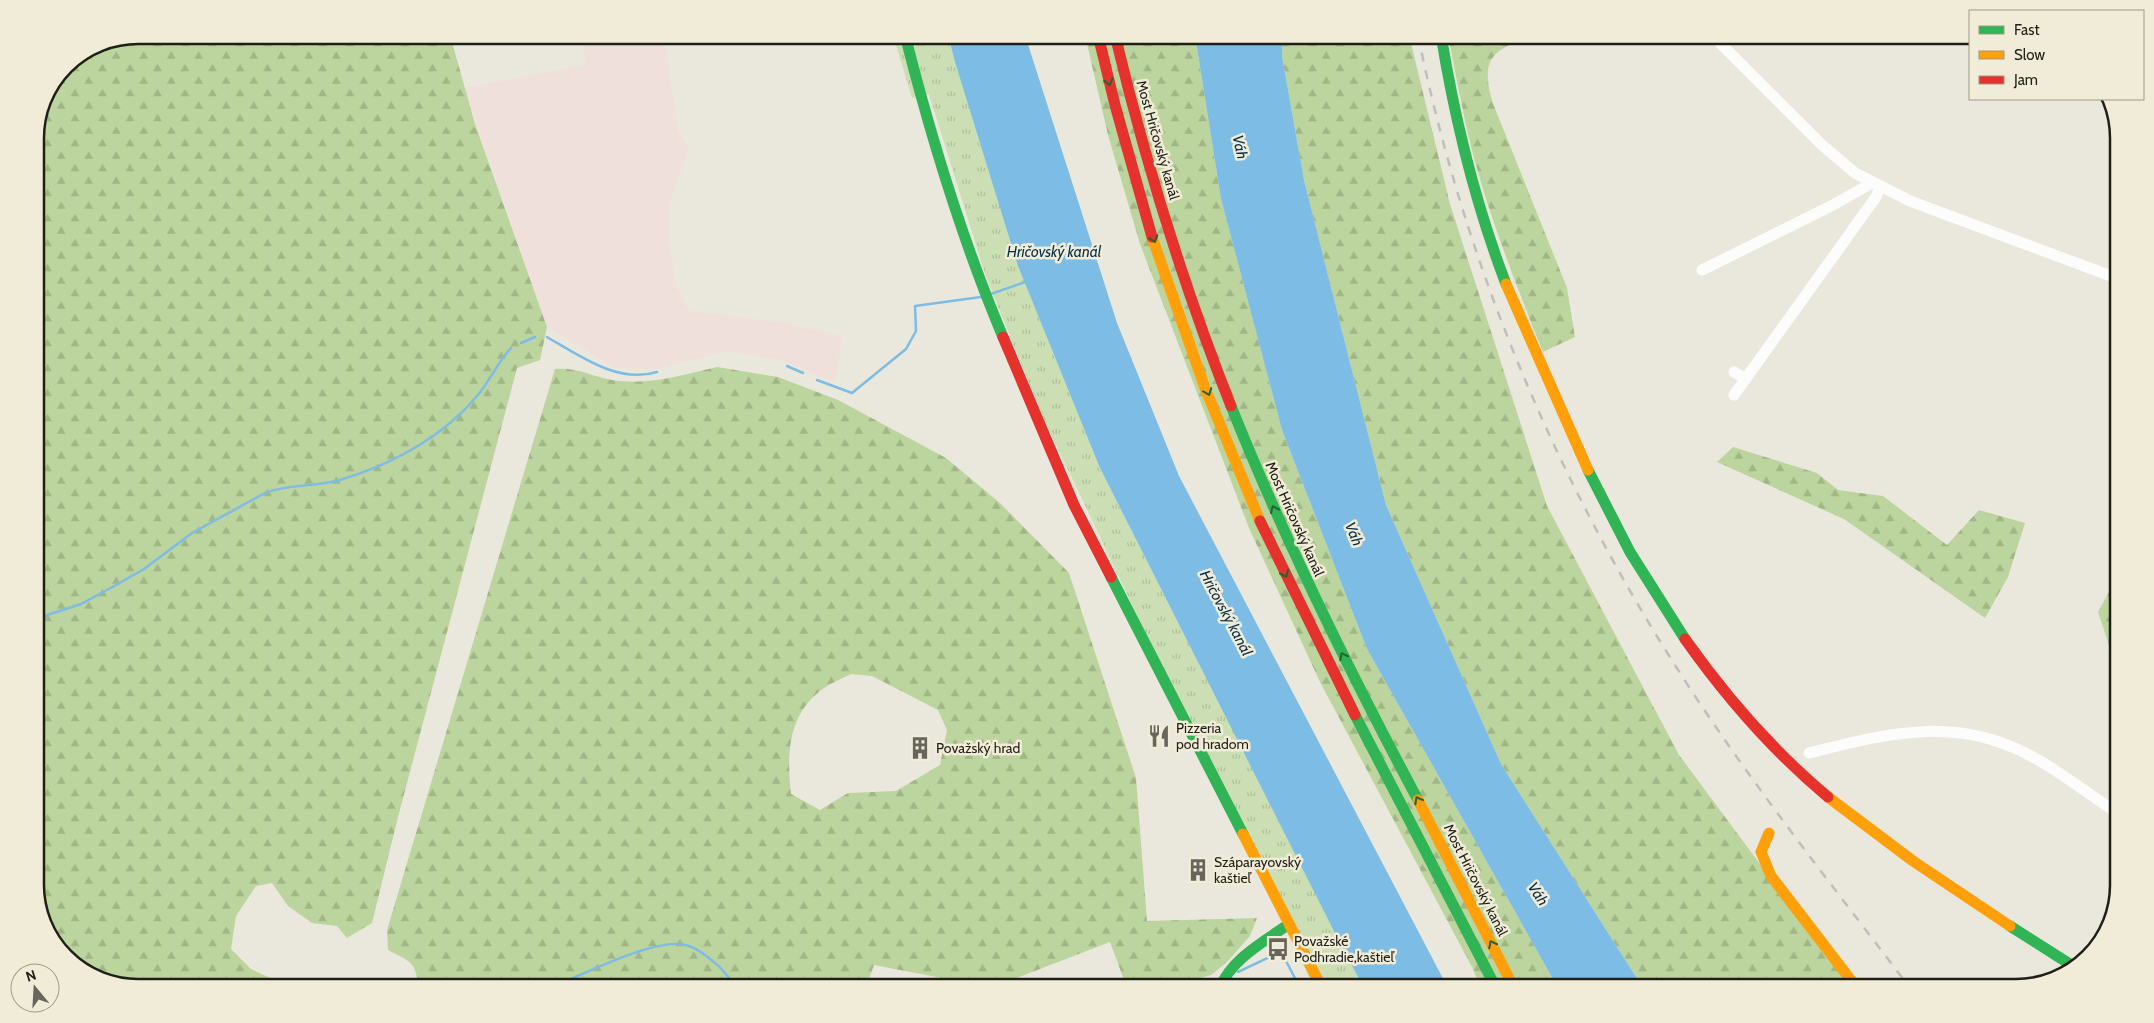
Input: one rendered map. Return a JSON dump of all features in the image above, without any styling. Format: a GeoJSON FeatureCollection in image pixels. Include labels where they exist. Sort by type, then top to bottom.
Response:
{"type":"FeatureCollection","features":[{"type":"Feature","properties":{"kind":"main road"},"geometry":{"type":"LineString","coordinates":[[907,44],[961,224],[996,321],[1074,505],[1317,979]]}},
{"type":"Feature","properties":{"kind":"main road"},"geometry":{"type":"LineString","coordinates":[[1100,44],[1121,128],[1154,239],[1176,307],[1231,453],[1282,569],[1314,634],[1491,979]]}},
{"type":"Feature","properties":{"kind":"main road","name":"Most Hričovský kanál"},"geometry":{"type":"LineString","coordinates":[[1117,44],[1136,121],[1169,233],[1246,445],[1331,632],[1509,979]]}},
{"type":"Feature","properties":{"kind":"main road"},"geometry":{"type":"LineString","coordinates":[[1443,44],[1476,200],[1501,272],[1541,367],[1595,485],[1629,550],[1681,634],[1740,708],[1820,790],[1906,856],[2069,963]]}},
{"type":"Feature","properties":{"kind":"main road"},"geometry":{"type":"LineString","coordinates":[[1770,833],[1762,846],[1761,852],[1771,876],[1850,979]]}},
{"type":"Feature","properties":{"kind":"main road"},"geometry":{"type":"LineString","coordinates":[[1223,979],[1228,971],[1289,924]]}},
{"type":"Feature","properties":{"kind":"street"},"geometry":{"type":"LineString","coordinates":[[1721,44],[1822,146],[1855,173],[1876,185],[1950,216],[2110,276]]}},
{"type":"Feature","properties":{"kind":"street"},"geometry":{"type":"LineString","coordinates":[[1708,271],[1876,185]]}},
{"type":"Feature","properties":{"kind":"street"},"geometry":{"type":"LineString","coordinates":[[1734,395],[1876,197],[1876,185]]}},
{"type":"Feature","properties":{"kind":"street"},"geometry":{"type":"LineString","coordinates":[[1734,372],[1746,379]]}},
{"type":"Feature","properties":{"kind":"street"},"geometry":{"type":"LineString","coordinates":[[1809,753],[1887,735],[1936,731],[1970,734],[2008,745],[2041,762],[2110,808]]}},
{"type":"Feature","properties":{"kind":"shaded area"},"geometry":{"type":"Polygon","coordinates":[[[584,44],[665,44],[678,131],[689,149],[670,201],[669,243],[675,283],[689,311],[781,322],[842,336],[836,383],[780,360],[726,351],[656,369],[615,368],[547,327],[464,88],[585,65],[584,44]]]}},
{"type":"Feature","properties":{"kind":"green space"},"geometry":{"type":"Polygon","coordinates":[[[131,44],[453,44],[475,124],[547,327],[540,360],[517,368],[398,817],[372,923],[347,938],[337,926],[312,923],[288,906],[272,883],[256,886],[236,916],[231,949],[251,969],[273,979],[131,979],[107,974],[91,967],[71,952],[56,932],[47,910],[44,892],[44,131],[47,113],[53,96],[63,80],[80,63],[96,53],[119,46],[131,44]]]}},
{"type":"Feature","properties":{"kind":"green space"},"geometry":{"type":"Polygon","coordinates":[[[896,44],[950,44],[955,62],[1100,468],[1359,979],[1310,979],[1042,415],[985,274],[929,94],[912,98],[896,44]]]}},
{"type":"Feature","properties":{"kind":"green space"},"geometry":{"type":"Polygon","coordinates":[[[1087,44],[1196,44],[1221,199],[1282,430],[1367,649],[1553,979],[1477,979],[1320,682],[1249,528],[1140,244],[1108,135],[1087,44]]]}},
{"type":"Feature","properties":{"kind":"green space"},"geometry":{"type":"Polygon","coordinates":[[[1283,44],[1411,44],[1450,204],[1547,506],[1679,755],[1845,979],[1637,979],[1501,764],[1386,505],[1304,180],[1282,56],[1283,44]]]}},
{"type":"Feature","properties":{"kind":"green space"},"geometry":{"type":"Polygon","coordinates":[[[1450,44],[1512,44],[1499,51],[1489,64],[1488,74],[1492,101],[1567,288],[1575,337],[1543,352],[1488,204],[1466,125],[1450,44]]]}},
{"type":"Feature","properties":{"kind":"green space"},"geometry":{"type":"Polygon","coordinates":[[[717,367],[778,377],[838,400],[946,458],[1000,503],[1069,573],[1136,778],[1147,921],[1257,918],[1250,936],[1226,963],[1211,975],[1197,979],[1124,979],[1110,942],[1014,979],[947,979],[874,965],[869,979],[417,979],[410,963],[388,950],[387,930],[555,369],[577,371],[612,380],[639,382],[665,379],[717,367]],[[851,674],[824,688],[809,701],[795,725],[789,766],[791,794],[820,810],[848,793],[896,791],[940,765],[947,730],[938,710],[872,676],[851,674]]]}},
{"type":"Feature","properties":{"kind":"green space"},"geometry":{"type":"Polygon","coordinates":[[[1733,447],[1817,473],[1838,490],[1883,496],[1947,545],[1979,510],[2025,523],[2008,577],[1985,618],[1844,519],[1717,462],[1733,447]]]}},
{"type":"Feature","properties":{"kind":"green space"},"geometry":{"type":"Polygon","coordinates":[[[2110,590],[2110,648],[2098,612],[2110,590]]]}},
{"type":"Feature","properties":{"kind":"water","name":"Hričovský kanál"},"geometry":{"type":"Polygon","coordinates":[[[950,44],[1028,44],[1117,323],[1179,476],[1443,979],[1359,979],[1341,945],[1100,468],[1018,266],[950,44]]]}},
{"type":"Feature","properties":{"kind":"water","name":"Váh"},"geometry":{"type":"Polygon","coordinates":[[[1196,44],[1283,44],[1282,56],[1304,180],[1386,505],[1501,764],[1637,979],[1553,979],[1367,649],[1282,430],[1221,199],[1196,44]]]}},
{"type":"Feature","properties":{"kind":"waterway"},"geometry":{"type":"LineString","coordinates":[[991,294],[1028,281]]}},
{"type":"Feature","properties":{"kind":"waterway"},"geometry":{"type":"LineString","coordinates":[[817,380],[852,393],[906,349],[916,331],[915,306],[981,297]]}},
{"type":"Feature","properties":{"kind":"waterway"},"geometry":{"type":"LineString","coordinates":[[521,343],[535,337]]}},
{"type":"Feature","properties":{"kind":"waterway"},"geometry":{"type":"LineString","coordinates":[[547,337],[586,360],[614,371],[642,375],[657,372]]}},
{"type":"Feature","properties":{"kind":"waterway"},"geometry":{"type":"LineString","coordinates":[[44,616],[81,604],[116,585],[144,569],[192,533],[265,493],[282,488],[340,480],[379,466],[415,448],[449,424],[464,410],[478,395],[511,348]]}},
{"type":"Feature","properties":{"kind":"waterway"},"geometry":{"type":"LineString","coordinates":[[787,366],[803,373]]}},
{"type":"Feature","properties":{"kind":"waterway"},"geometry":{"type":"LineString","coordinates":[[570,979],[641,951],[676,944],[689,946],[699,951],[719,966],[730,979]]}},
{"type":"Feature","properties":{"kind":"waterway"},"geometry":{"type":"LineString","coordinates":[[1238,972],[1274,955],[1284,957],[1295,979]]}},
{"type":"Feature","properties":{"kind":"railway"},"geometry":{"type":"LineString","coordinates":[[1420,44],[1437,118],[1460,200],[1487,281],[1517,361],[1588,515],[1629,589],[1673,662],[1729,746],[1788,828],[1903,979]]}},
{"type":"Feature","properties":{"kind":"traffic: fast"},"geometry":{"type":"LineString","coordinates":[[907,44],[948,188],[974,264],[1003,337]]}},
{"type":"Feature","properties":{"kind":"traffic: fast"},"geometry":{"type":"LineString","coordinates":[[1443,44],[1467,161],[1485,223],[1506,284]]}},
{"type":"Feature","properties":{"kind":"traffic: fast"},"geometry":{"type":"LineString","coordinates":[[1231,406],[1273,506],[1319,605],[1367,703],[1418,800]]}},
{"type":"Feature","properties":{"kind":"traffic: fast"},"geometry":{"type":"LineString","coordinates":[[1588,470],[1630,552],[1685,639]]}},
{"type":"Feature","properties":{"kind":"traffic: fast"},"geometry":{"type":"LineString","coordinates":[[1111,577],[1243,834]]}},
{"type":"Feature","properties":{"kind":"traffic: fast"},"geometry":{"type":"LineString","coordinates":[[1355,715],[1491,979]]}},
{"type":"Feature","properties":{"kind":"traffic: fast"},"geometry":{"type":"LineString","coordinates":[[1224,979],[1240,959],[1289,924]]}},
{"type":"Feature","properties":{"kind":"traffic: fast"},"geometry":{"type":"LineString","coordinates":[[2010,926],[2069,963]]}},
{"type":"Feature","properties":{"kind":"traffic: slow"},"geometry":{"type":"LineString","coordinates":[[1152,237],[1205,388],[1260,521]]}},
{"type":"Feature","properties":{"kind":"traffic: slow"},"geometry":{"type":"LineString","coordinates":[[1506,284],[1588,470]]}},
{"type":"Feature","properties":{"kind":"traffic: slow"},"geometry":{"type":"LineString","coordinates":[[1828,797],[1913,861],[2010,926]]}},
{"type":"Feature","properties":{"kind":"traffic: slow"},"geometry":{"type":"LineString","coordinates":[[1418,800],[1509,979]]}},
{"type":"Feature","properties":{"kind":"traffic: slow"},"geometry":{"type":"LineString","coordinates":[[1769,833],[1761,852],[1771,876],[1850,979]]}},
{"type":"Feature","properties":{"kind":"traffic: slow"},"geometry":{"type":"LineString","coordinates":[[1243,834],[1317,979]]}},
{"type":"Feature","properties":{"kind":"traffic: jam"},"geometry":{"type":"LineString","coordinates":[[1100,44],[1115,105],[1152,237]]}},
{"type":"Feature","properties":{"kind":"traffic: jam"},"geometry":{"type":"LineString","coordinates":[[1117,44],[1166,222],[1197,315],[1231,406]]}},
{"type":"Feature","properties":{"kind":"traffic: jam"},"geometry":{"type":"LineString","coordinates":[[1003,337],[1074,505],[1111,577]]}},
{"type":"Feature","properties":{"kind":"traffic: jam"},"geometry":{"type":"LineString","coordinates":[[1260,521],[1355,715]]}},
{"type":"Feature","properties":{"kind":"traffic: jam"},"geometry":{"type":"LineString","coordinates":[[1685,639],[1717,682],[1769,742],[1828,797]]}},
{"type":"Feature","properties":{"kind":"place","name":"Pizzeria pod hradom"},"geometry":{"type":"Point","coordinates":[1159,736]}},
{"type":"Feature","properties":{"kind":"place","name":"Považský hrad"},"geometry":{"type":"Point","coordinates":[920,748]}},
{"type":"Feature","properties":{"kind":"place","name":"Száparayovský kaštieľ"},"geometry":{"type":"Point","coordinates":[1198,870]}},
{"type":"Feature","properties":{"kind":"place","name":"Považské Podhradie,kaštieľ"},"geometry":{"type":"Point","coordinates":[1278,949]}}]}
